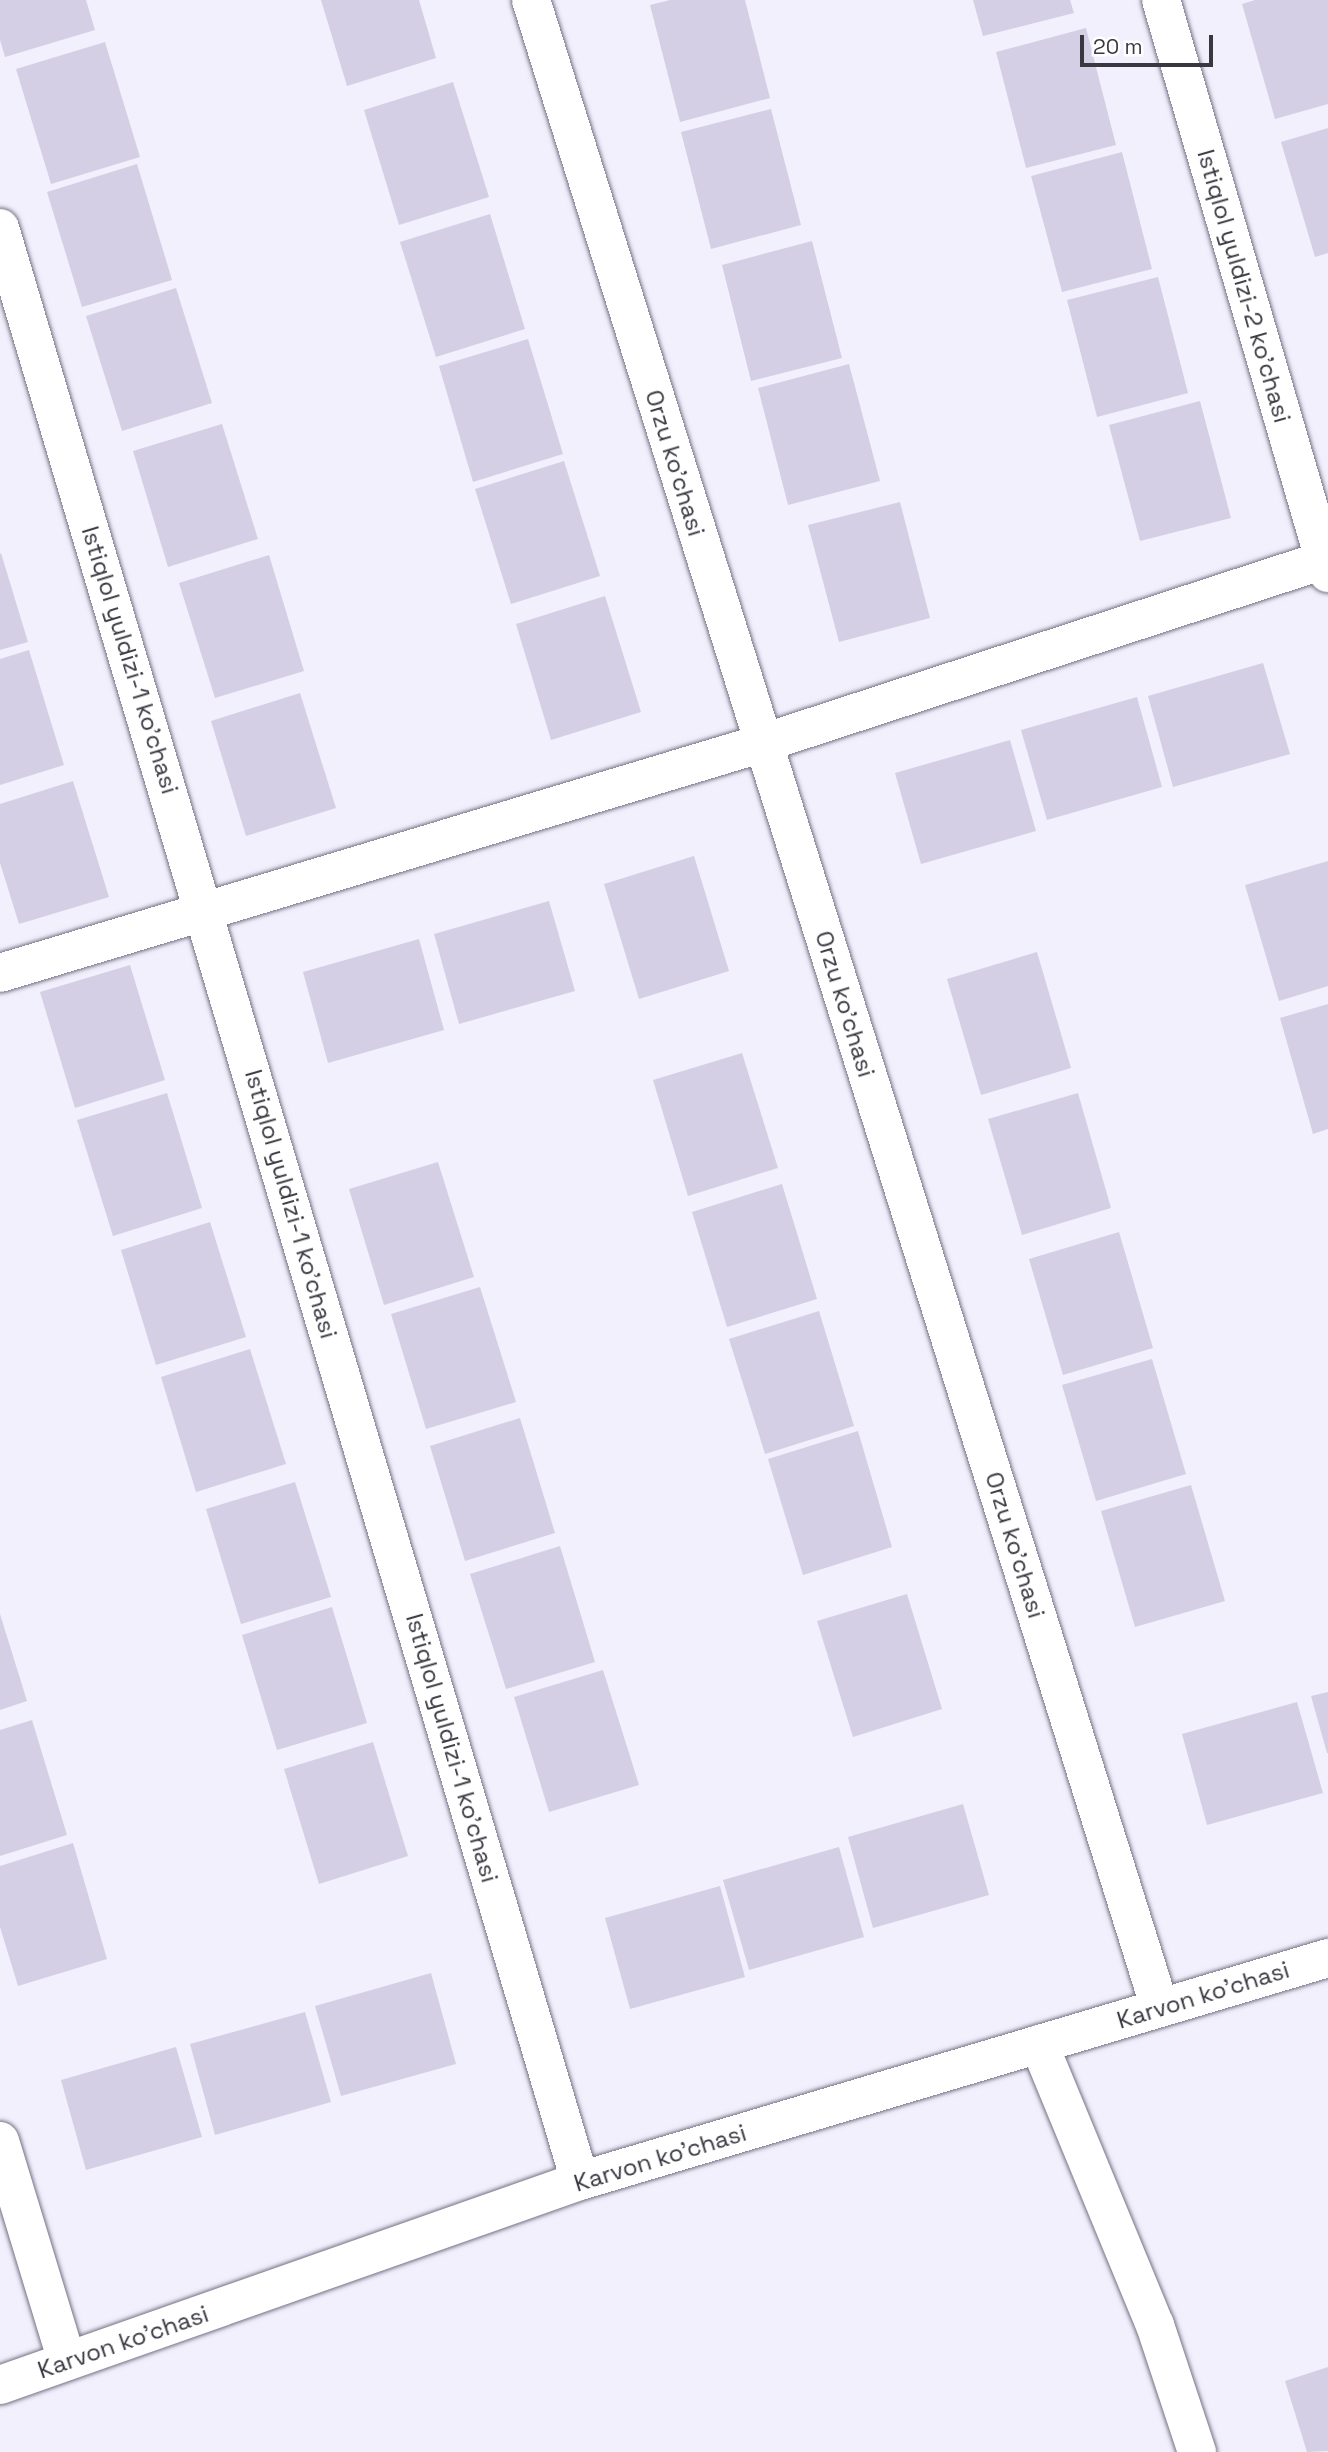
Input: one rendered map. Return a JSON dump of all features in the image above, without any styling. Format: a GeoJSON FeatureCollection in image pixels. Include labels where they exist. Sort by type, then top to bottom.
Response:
{"type":"FeatureCollection","features":[{"type":"Feature","properties":{"kind":"street","name":"Orzu ko'chasi"},"geometry":{"type":"LineString","coordinates":[[531,0],[1160,2008]]}},
{"type":"Feature","properties":{"kind":"street","name":"Istiqlol yuldizi-2 ko'chasi"},"geometry":{"type":"LineString","coordinates":[[1161,0],[1326,566]]}},
{"type":"Feature","properties":{"kind":"street","name":"Istiqlol yuldizi-1 ko'chasi"},"geometry":{"type":"LineString","coordinates":[[0,228],[205,910],[580,2181]]}},
{"type":"Feature","properties":{"kind":"street"},"geometry":{"type":"LineString","coordinates":[[0,973],[763,743],[1326,566]]}},
{"type":"Feature","properties":{"kind":"street","name":"Karvon ko'chasi"},"geometry":{"type":"LineString","coordinates":[[0,2385],[580,2181],[1328,1958]]}},
{"type":"Feature","properties":{"kind":"street"},"geometry":{"type":"LineString","coordinates":[[1039,2044],[1155,2325],[1197,2452]]}},
{"type":"Feature","properties":{"kind":"street"},"geometry":{"type":"LineString","coordinates":[[0,2141],[68,2361]]}},
{"type":"Feature","properties":{"kind":"building"},"geometry":{"type":"Polygon","coordinates":[[[0,0],[86,0],[95,30],[5,57],[0,40],[0,0]]]}},
{"type":"Feature","properties":{"kind":"building"},"geometry":{"type":"Polygon","coordinates":[[[321,0],[419,0],[436,58],[347,86],[321,0]]]}},
{"type":"Feature","properties":{"kind":"building"},"geometry":{"type":"Polygon","coordinates":[[[670,0],[745,0],[770,98],[680,122],[650,5],[670,0]]]}},
{"type":"Feature","properties":{"kind":"building"},"geometry":{"type":"Polygon","coordinates":[[[973,0],[1070,0],[1074,13],[983,36],[973,0]]]}},
{"type":"Feature","properties":{"kind":"building"},"geometry":{"type":"Polygon","coordinates":[[[1255,0],[1328,0],[1328,104],[1275,119],[1242,4],[1255,0]]]}},
{"type":"Feature","properties":{"kind":"building"},"geometry":{"type":"Polygon","coordinates":[[[1086,28],[1116,145],[1026,168],[996,52],[1086,28]]]}},
{"type":"Feature","properties":{"kind":"building"},"geometry":{"type":"Polygon","coordinates":[[[105,42],[140,157],[51,184],[16,69],[105,42]]]}},
{"type":"Feature","properties":{"kind":"building"},"geometry":{"type":"Polygon","coordinates":[[[453,82],[489,197],[399,225],[364,110],[453,82]]]}},
{"type":"Feature","properties":{"kind":"building"},"geometry":{"type":"Polygon","coordinates":[[[771,109],[801,225],[711,249],[681,132],[771,109]]]}},
{"type":"Feature","properties":{"kind":"building"},"geometry":{"type":"Polygon","coordinates":[[[1328,128],[1328,253],[1315,257],[1281,142],[1328,128]]]}},
{"type":"Feature","properties":{"kind":"building"},"geometry":{"type":"Polygon","coordinates":[[[1122,152],[1152,269],[1062,292],[1031,176],[1122,152]]]}},
{"type":"Feature","properties":{"kind":"building"},"geometry":{"type":"Polygon","coordinates":[[[137,164],[172,280],[82,307],[47,192],[137,164]]]}},
{"type":"Feature","properties":{"kind":"building"},"geometry":{"type":"Polygon","coordinates":[[[490,214],[525,329],[436,357],[400,242],[490,214]]]}},
{"type":"Feature","properties":{"kind":"building"},"geometry":{"type":"Polygon","coordinates":[[[812,241],[842,358],[751,381],[722,265],[812,241]]]}},
{"type":"Feature","properties":{"kind":"building"},"geometry":{"type":"Polygon","coordinates":[[[1158,277],[1188,393],[1097,417],[1067,300],[1158,277]]]}},
{"type":"Feature","properties":{"kind":"building"},"geometry":{"type":"Polygon","coordinates":[[[176,288],[212,403],[122,431],[86,316],[176,288]]]}},
{"type":"Feature","properties":{"kind":"building"},"geometry":{"type":"Polygon","coordinates":[[[528,339],[563,454],[473,482],[439,366],[528,339]]]}},
{"type":"Feature","properties":{"kind":"building"},"geometry":{"type":"Polygon","coordinates":[[[849,364],[880,481],[788,505],[758,388],[849,364]]]}},
{"type":"Feature","properties":{"kind":"building"},"geometry":{"type":"Polygon","coordinates":[[[1200,401],[1231,518],[1140,541],[1109,425],[1200,401]]]}},
{"type":"Feature","properties":{"kind":"building"},"geometry":{"type":"Polygon","coordinates":[[[222,424],[258,539],[168,567],[133,451],[222,424]]]}},
{"type":"Feature","properties":{"kind":"building"},"geometry":{"type":"Polygon","coordinates":[[[564,461],[600,576],[511,604],[475,489],[564,461]]]}},
{"type":"Feature","properties":{"kind":"building"},"geometry":{"type":"Polygon","coordinates":[[[900,502],[930,618],[839,642],[808,525],[900,502]]]}},
{"type":"Feature","properties":{"kind":"building"},"geometry":{"type":"Polygon","coordinates":[[[0,554],[28,642],[0,650],[0,554]]]}},
{"type":"Feature","properties":{"kind":"building"},"geometry":{"type":"Polygon","coordinates":[[[269,555],[304,671],[215,698],[179,583],[269,555]]]}},
{"type":"Feature","properties":{"kind":"building"},"geometry":{"type":"Polygon","coordinates":[[[605,596],[641,712],[551,740],[516,624],[605,596]]]}},
{"type":"Feature","properties":{"kind":"building"},"geometry":{"type":"Polygon","coordinates":[[[29,650],[64,765],[0,785],[0,659],[29,650]]]}},
{"type":"Feature","properties":{"kind":"building"},"geometry":{"type":"Polygon","coordinates":[[[1263,663],[1290,754],[1173,787],[1148,696],[1263,663]]]}},
{"type":"Feature","properties":{"kind":"building"},"geometry":{"type":"Polygon","coordinates":[[[300,693],[336,808],[246,836],[211,721],[300,693]]]}},
{"type":"Feature","properties":{"kind":"building"},"geometry":{"type":"Polygon","coordinates":[[[1137,697],[1162,787],[1047,820],[1021,730],[1137,697]]]}},
{"type":"Feature","properties":{"kind":"building"},"geometry":{"type":"Polygon","coordinates":[[[1010,740],[1036,831],[921,864],[895,773],[1010,740]]]}},
{"type":"Feature","properties":{"kind":"building"},"geometry":{"type":"Polygon","coordinates":[[[73,781],[109,897],[19,924],[0,863],[0,804],[73,781]]]}},
{"type":"Feature","properties":{"kind":"building"},"geometry":{"type":"Polygon","coordinates":[[[694,856],[729,971],[639,999],[604,884],[694,856]]]}},
{"type":"Feature","properties":{"kind":"building"},"geometry":{"type":"Polygon","coordinates":[[[1328,861],[1328,986],[1279,1001],[1245,885],[1328,861]]]}},
{"type":"Feature","properties":{"kind":"building"},"geometry":{"type":"Polygon","coordinates":[[[549,901],[575,991],[459,1024],[434,934],[549,901]]]}},
{"type":"Feature","properties":{"kind":"building"},"geometry":{"type":"Polygon","coordinates":[[[419,939],[444,1030],[328,1063],[303,972],[419,939]]]}},
{"type":"Feature","properties":{"kind":"building"},"geometry":{"type":"Polygon","coordinates":[[[1037,952],[1071,1068],[981,1095],[947,979],[1037,952]]]}},
{"type":"Feature","properties":{"kind":"building"},"geometry":{"type":"Polygon","coordinates":[[[130,965],[165,1080],[75,1108],[40,992],[130,965]]]}},
{"type":"Feature","properties":{"kind":"building"},"geometry":{"type":"Polygon","coordinates":[[[1328,1004],[1328,1129],[1313,1134],[1280,1018],[1328,1004]]]}},
{"type":"Feature","properties":{"kind":"building"},"geometry":{"type":"Polygon","coordinates":[[[742,1053],[778,1168],[688,1196],[653,1080],[742,1053]]]}},
{"type":"Feature","properties":{"kind":"building"},"geometry":{"type":"Polygon","coordinates":[[[167,1093],[202,1208],[113,1236],[77,1120],[167,1093]]]}},
{"type":"Feature","properties":{"kind":"building"},"geometry":{"type":"Polygon","coordinates":[[[1078,1093],[1111,1208],[1022,1235],[988,1119],[1078,1093]]]}},
{"type":"Feature","properties":{"kind":"building"},"geometry":{"type":"Polygon","coordinates":[[[438,1162],[474,1277],[384,1305],[349,1189],[438,1162]]]}},
{"type":"Feature","properties":{"kind":"building"},"geometry":{"type":"Polygon","coordinates":[[[782,1184],[817,1299],[727,1327],[692,1212],[782,1184]]]}},
{"type":"Feature","properties":{"kind":"building"},"geometry":{"type":"Polygon","coordinates":[[[210,1222],[246,1337],[156,1365],[121,1250],[210,1222]]]}},
{"type":"Feature","properties":{"kind":"building"},"geometry":{"type":"Polygon","coordinates":[[[1119,1232],[1153,1348],[1063,1375],[1029,1259],[1119,1232]]]}},
{"type":"Feature","properties":{"kind":"building"},"geometry":{"type":"Polygon","coordinates":[[[480,1287],[516,1402],[426,1429],[391,1314],[480,1287]]]}},
{"type":"Feature","properties":{"kind":"building"},"geometry":{"type":"Polygon","coordinates":[[[819,1311],[854,1426],[765,1454],[729,1339],[819,1311]]]}},
{"type":"Feature","properties":{"kind":"building"},"geometry":{"type":"Polygon","coordinates":[[[250,1349],[286,1464],[196,1492],[161,1377],[250,1349]]]}},
{"type":"Feature","properties":{"kind":"building"},"geometry":{"type":"Polygon","coordinates":[[[1152,1359],[1186,1474],[1096,1501],[1062,1385],[1152,1359]]]}},
{"type":"Feature","properties":{"kind":"building"},"geometry":{"type":"Polygon","coordinates":[[[520,1418],[555,1533],[465,1561],[430,1446],[520,1418]]]}},
{"type":"Feature","properties":{"kind":"building"},"geometry":{"type":"Polygon","coordinates":[[[858,1431],[892,1547],[803,1575],[768,1459],[858,1431]]]}},
{"type":"Feature","properties":{"kind":"building"},"geometry":{"type":"Polygon","coordinates":[[[295,1482],[331,1597],[241,1624],[206,1509],[295,1482]]]}},
{"type":"Feature","properties":{"kind":"building"},"geometry":{"type":"Polygon","coordinates":[[[1191,1485],[1225,1601],[1135,1627],[1101,1511],[1191,1485]]]}},
{"type":"Feature","properties":{"kind":"building"},"geometry":{"type":"Polygon","coordinates":[[[560,1546],[595,1662],[506,1689],[470,1574],[560,1546]]]}},
{"type":"Feature","properties":{"kind":"building"},"geometry":{"type":"Polygon","coordinates":[[[907,1594],[942,1709],[853,1737],[817,1621],[907,1594]]]}},
{"type":"Feature","properties":{"kind":"building"},"geometry":{"type":"Polygon","coordinates":[[[332,1607],[367,1723],[277,1750],[242,1635],[332,1607]]]}},
{"type":"Feature","properties":{"kind":"building"},"geometry":{"type":"Polygon","coordinates":[[[0,1614],[27,1701],[0,1710],[0,1614]]]}},
{"type":"Feature","properties":{"kind":"building"},"geometry":{"type":"Polygon","coordinates":[[[603,1670],[639,1785],[549,1812],[514,1697],[603,1670]]]}},
{"type":"Feature","properties":{"kind":"building"},"geometry":{"type":"Polygon","coordinates":[[[1328,1692],[1328,1753],[1327,1753],[1311,1696],[1328,1692]]]}},
{"type":"Feature","properties":{"kind":"building"},"geometry":{"type":"Polygon","coordinates":[[[1297,1702],[1323,1793],[1207,1825],[1182,1734],[1297,1702]]]}},
{"type":"Feature","properties":{"kind":"building"},"geometry":{"type":"Polygon","coordinates":[[[32,1720],[67,1835],[0,1856],[0,1730],[32,1720]]]}},
{"type":"Feature","properties":{"kind":"building"},"geometry":{"type":"Polygon","coordinates":[[[373,1742],[408,1856],[319,1884],[284,1769],[373,1742]]]}},
{"type":"Feature","properties":{"kind":"building"},"geometry":{"type":"Polygon","coordinates":[[[963,1804],[989,1895],[873,1928],[848,1837],[963,1804]]]}},
{"type":"Feature","properties":{"kind":"building"},"geometry":{"type":"Polygon","coordinates":[[[73,1843],[107,1959],[18,1986],[0,1927],[0,1866],[73,1843]]]}},
{"type":"Feature","properties":{"kind":"building"},"geometry":{"type":"Polygon","coordinates":[[[839,1847],[864,1937],[749,1970],[723,1880],[839,1847]]]}},
{"type":"Feature","properties":{"kind":"building"},"geometry":{"type":"Polygon","coordinates":[[[720,1886],[745,1977],[630,2009],[605,1918],[720,1886]]]}},
{"type":"Feature","properties":{"kind":"building"},"geometry":{"type":"Polygon","coordinates":[[[431,1973],[456,2064],[341,2096],[315,2006],[431,1973]]]}},
{"type":"Feature","properties":{"kind":"building"},"geometry":{"type":"Polygon","coordinates":[[[305,2012],[331,2102],[215,2135],[190,2044],[305,2012]]]}},
{"type":"Feature","properties":{"kind":"building"},"geometry":{"type":"Polygon","coordinates":[[[176,2047],[202,2137],[86,2170],[61,2080],[176,2047]]]}},
{"type":"Feature","properties":{"kind":"building"},"geometry":{"type":"Polygon","coordinates":[[[1328,2367],[1328,2451],[1307,2452],[1285,2381],[1328,2367]]]}}]}
